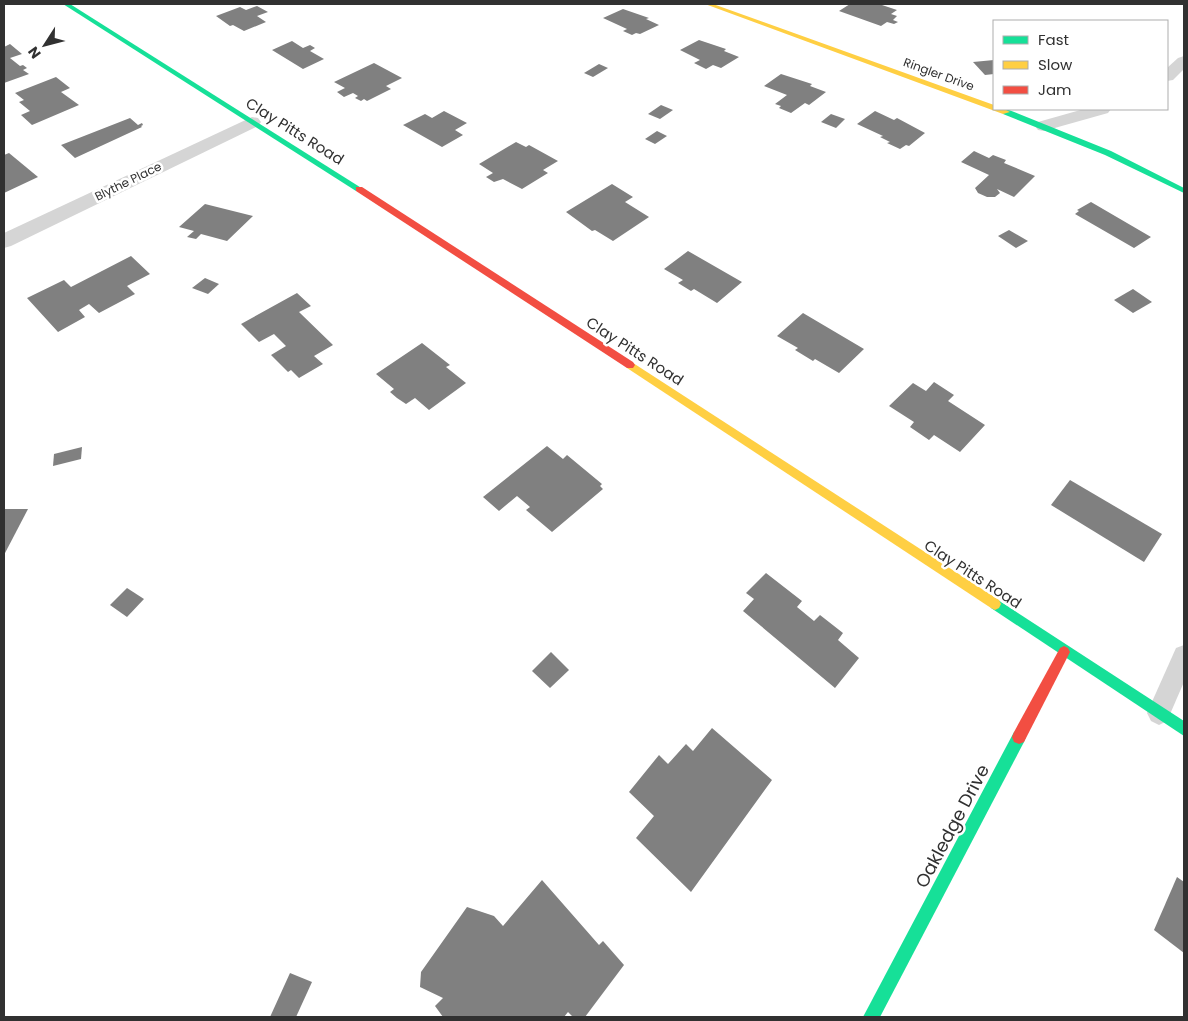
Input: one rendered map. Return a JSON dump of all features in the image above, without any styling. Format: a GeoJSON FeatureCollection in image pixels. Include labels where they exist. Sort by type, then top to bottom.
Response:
{"type":"FeatureCollection","features":[{"type":"Feature","properties":{"kind":"street","name":"Clay Pitts Road"},"geometry":{"type":"LineString","coordinates":[[66,4],[481,267],[1064,652],[1184,729]]}},
{"type":"Feature","properties":{"kind":"street","name":"Ringler Drive"},"geometry":{"type":"LineString","coordinates":[[708,4],[993,107]]}},
{"type":"Feature","properties":{"kind":"street"},"geometry":{"type":"LineString","coordinates":[[1168,75],[1184,61]]}},
{"type":"Feature","properties":{"kind":"street","name":"Ringler Drive"},"geometry":{"type":"LineString","coordinates":[[1000,110],[1108,152],[1184,191]]}},
{"type":"Feature","properties":{"kind":"street"},"geometry":{"type":"LineString","coordinates":[[1044,126],[1099,110]]}},
{"type":"Feature","properties":{"kind":"street","name":"Blythe Place"},"geometry":{"type":"LineString","coordinates":[[4,241],[252,122]]}},
{"type":"Feature","properties":{"kind":"street","name":"Oakledge Drive"},"geometry":{"type":"LineString","coordinates":[[871,1017],[1064,652]]}},
{"type":"Feature","properties":{"kind":"lane"},"geometry":{"type":"LineString","coordinates":[[1159,713],[1184,656]]}},
{"type":"Feature","properties":{"kind":"building"},"geometry":{"type":"Polygon","coordinates":[[[850,4],[879,4],[897,10],[891,14],[897,16],[893,20],[898,22],[894,24],[887,22],[881,26],[839,11],[850,4]]]}},
{"type":"Feature","properties":{"kind":"building"},"geometry":{"type":"Polygon","coordinates":[[[257,6],[268,12],[257,16],[266,22],[244,31],[233,25],[230,26],[216,16],[240,7],[246,10],[257,6]]]}},
{"type":"Feature","properties":{"kind":"building"},"geometry":{"type":"Polygon","coordinates":[[[623,9],[649,18],[646,19],[659,25],[640,34],[632,35],[623,31],[627,29],[603,18],[623,9]]]}},
{"type":"Feature","properties":{"kind":"building"},"geometry":{"type":"Polygon","coordinates":[[[699,40],[726,49],[724,51],[739,57],[721,68],[713,65],[706,69],[694,63],[700,60],[680,50],[699,40]]]}},
{"type":"Feature","properties":{"kind":"building"},"geometry":{"type":"Polygon","coordinates":[[[292,41],[303,48],[310,45],[315,48],[310,51],[324,59],[303,69],[272,50],[292,41]]]}},
{"type":"Feature","properties":{"kind":"building"},"geometry":{"type":"Polygon","coordinates":[[[10,44],[22,54],[10,58],[20,66],[23,65],[27,68],[23,70],[29,74],[4,83],[4,47],[10,44]]]}},
{"type":"Feature","properties":{"kind":"building"},"geometry":{"type":"Polygon","coordinates":[[[993,60],[993,74],[985,75],[973,62],[993,60]]]}},
{"type":"Feature","properties":{"kind":"building"},"geometry":{"type":"Polygon","coordinates":[[[374,63],[402,78],[386,86],[391,89],[367,101],[355,98],[358,96],[353,93],[344,97],[337,92],[345,88],[334,82],[374,63]]]}},
{"type":"Feature","properties":{"kind":"building"},"geometry":{"type":"Polygon","coordinates":[[[599,64],[608,68],[593,77],[584,73],[599,64]]]}},
{"type":"Feature","properties":{"kind":"building"},"geometry":{"type":"Polygon","coordinates":[[[781,74],[812,84],[810,86],[826,92],[809,105],[805,103],[791,113],[779,108],[781,106],[775,104],[787,95],[764,86],[781,74]]]}},
{"type":"Feature","properties":{"kind":"building"},"geometry":{"type":"Polygon","coordinates":[[[56,77],[70,88],[61,92],[79,105],[32,125],[21,115],[30,111],[19,102],[24,100],[15,93],[56,77]]]}},
{"type":"Feature","properties":{"kind":"building"},"geometry":{"type":"Polygon","coordinates":[[[661,105],[673,110],[660,119],[648,114],[661,105]]]}},
{"type":"Feature","properties":{"kind":"building"},"geometry":{"type":"Polygon","coordinates":[[[444,111],[467,123],[455,130],[463,135],[442,147],[403,125],[425,114],[432,118],[444,111]]]}},
{"type":"Feature","properties":{"kind":"building"},"geometry":{"type":"Polygon","coordinates":[[[875,111],[894,120],[897,118],[925,133],[909,146],[906,145],[900,149],[887,143],[890,142],[880,137],[883,136],[857,124],[875,111]]]}},
{"type":"Feature","properties":{"kind":"building"},"geometry":{"type":"Polygon","coordinates":[[[831,114],[845,119],[836,128],[821,122],[831,114]]]}},
{"type":"Feature","properties":{"kind":"building"},"geometry":{"type":"Polygon","coordinates":[[[130,118],[138,125],[142,123],[142,127],[75,158],[61,145],[130,118]]]}},
{"type":"Feature","properties":{"kind":"building"},"geometry":{"type":"Polygon","coordinates":[[[657,131],[667,136],[655,144],[645,139],[657,131]]]}},
{"type":"Feature","properties":{"kind":"building"},"geometry":{"type":"Polygon","coordinates":[[[516,142],[526,147],[529,145],[558,161],[543,170],[548,173],[522,189],[503,179],[494,182],[486,177],[493,173],[479,164],[516,142]]]}},
{"type":"Feature","properties":{"kind":"building"},"geometry":{"type":"Polygon","coordinates":[[[974,151],[989,158],[993,155],[1006,160],[1004,163],[1035,176],[1014,197],[997,189],[1000,193],[995,197],[987,197],[978,193],[975,188],[989,175],[961,162],[974,151]]]}},
{"type":"Feature","properties":{"kind":"building"},"geometry":{"type":"Polygon","coordinates":[[[9,153],[38,177],[4,193],[4,155],[9,153]]]}},
{"type":"Feature","properties":{"kind":"building"},"geometry":{"type":"Polygon","coordinates":[[[612,184],[633,197],[625,202],[649,217],[613,241],[595,230],[592,231],[566,212],[612,184]]]}},
{"type":"Feature","properties":{"kind":"building"},"geometry":{"type":"Polygon","coordinates":[[[1091,202],[1151,237],[1134,248],[1075,214],[1079,211],[1077,210],[1091,202]]]}},
{"type":"Feature","properties":{"kind":"building"},"geometry":{"type":"Polygon","coordinates":[[[205,204],[253,216],[227,241],[201,234],[196,239],[187,237],[194,231],[179,227],[205,204]]]}},
{"type":"Feature","properties":{"kind":"building"},"geometry":{"type":"Polygon","coordinates":[[[1009,230],[1028,241],[1016,248],[998,236],[1009,230]]]}},
{"type":"Feature","properties":{"kind":"building"},"geometry":{"type":"Polygon","coordinates":[[[688,251],[742,282],[717,303],[694,289],[691,291],[678,283],[683,280],[664,269],[688,251]]]}},
{"type":"Feature","properties":{"kind":"building"},"geometry":{"type":"Polygon","coordinates":[[[131,256],[150,274],[127,286],[135,294],[99,313],[89,304],[79,310],[85,317],[58,332],[27,298],[64,280],[71,287],[131,256]]]}},
{"type":"Feature","properties":{"kind":"building"},"geometry":{"type":"Polygon","coordinates":[[[205,278],[219,284],[208,294],[192,288],[205,278]]]}},
{"type":"Feature","properties":{"kind":"building"},"geometry":{"type":"Polygon","coordinates":[[[1133,289],[1152,302],[1133,313],[1114,300],[1133,289]]]}},
{"type":"Feature","properties":{"kind":"building"},"geometry":{"type":"Polygon","coordinates":[[[297,293],[311,306],[299,312],[333,345],[314,356],[323,364],[299,378],[291,370],[288,372],[271,355],[286,346],[274,334],[259,342],[241,324],[297,293]]]}},
{"type":"Feature","properties":{"kind":"building"},"geometry":{"type":"Polygon","coordinates":[[[803,313],[864,349],[839,373],[815,359],[813,361],[795,350],[798,348],[777,336],[803,313]]]}},
{"type":"Feature","properties":{"kind":"building"},"geometry":{"type":"Polygon","coordinates":[[[422,343],[450,365],[446,367],[466,383],[429,410],[415,398],[406,404],[397,398],[390,392],[394,389],[376,374],[422,343]]]}},
{"type":"Feature","properties":{"kind":"building"},"geometry":{"type":"Polygon","coordinates":[[[934,382],[954,395],[948,401],[985,425],[960,452],[934,435],[929,440],[910,427],[914,422],[889,406],[913,383],[926,391],[934,382]]]}},
{"type":"Feature","properties":{"kind":"building"},"geometry":{"type":"Polygon","coordinates":[[[547,446],[563,459],[567,455],[602,484],[600,486],[603,489],[552,532],[526,510],[530,507],[517,496],[499,511],[483,497],[547,446]]]}},
{"type":"Feature","properties":{"kind":"building"},"geometry":{"type":"Polygon","coordinates":[[[82,447],[81,459],[53,466],[54,454],[82,447]]]}},
{"type":"Feature","properties":{"kind":"building"},"geometry":{"type":"Polygon","coordinates":[[[1070,480],[1162,534],[1144,562],[1051,505],[1070,480]]]}},
{"type":"Feature","properties":{"kind":"building"},"geometry":{"type":"Polygon","coordinates":[[[4,509],[28,509],[4,555],[4,509]]]}},
{"type":"Feature","properties":{"kind":"building"},"geometry":{"type":"Polygon","coordinates":[[[766,573],[802,601],[797,607],[814,621],[820,615],[843,633],[838,640],[859,658],[835,688],[743,611],[754,599],[746,593],[766,573]]]}},
{"type":"Feature","properties":{"kind":"building"},"geometry":{"type":"Polygon","coordinates":[[[127,588],[144,599],[127,617],[110,605],[127,588]]]}},
{"type":"Feature","properties":{"kind":"building"},"geometry":{"type":"Polygon","coordinates":[[[551,652],[569,670],[550,688],[532,671],[551,652]]]}},
{"type":"Feature","properties":{"kind":"building"},"geometry":{"type":"Polygon","coordinates":[[[712,728],[772,780],[691,892],[636,838],[654,816],[629,792],[659,755],[668,764],[686,744],[693,751],[712,728]]]}},
{"type":"Feature","properties":{"kind":"building"},"geometry":{"type":"Polygon","coordinates":[[[1177,877],[1184,882],[1184,953],[1154,930],[1177,877]]]}},
{"type":"Feature","properties":{"kind":"building"},"geometry":{"type":"Polygon","coordinates":[[[542,880],[599,945],[603,941],[624,965],[585,1017],[573,1017],[568,1012],[564,1017],[443,1017],[435,1006],[443,998],[420,987],[421,972],[467,907],[494,916],[503,926],[542,880]]]}},
{"type":"Feature","properties":{"kind":"building"},"geometry":{"type":"Polygon","coordinates":[[[290,973],[312,982],[296,1017],[270,1017],[290,973]]]}},
{"type":"Feature","properties":{"kind":"traffic: fast"},"geometry":{"type":"LineString","coordinates":[[66,4],[359,189]]}},
{"type":"Feature","properties":{"kind":"traffic: fast"},"geometry":{"type":"LineString","coordinates":[[1006,112],[1108,153],[1184,191]]}},
{"type":"Feature","properties":{"kind":"traffic: fast"},"geometry":{"type":"LineString","coordinates":[[995,604],[1184,729]]}},
{"type":"Feature","properties":{"kind":"traffic: fast"},"geometry":{"type":"LineString","coordinates":[[871,1017],[1019,737]]}},
{"type":"Feature","properties":{"kind":"traffic: slow"},"geometry":{"type":"LineString","coordinates":[[708,4],[993,107]]}},
{"type":"Feature","properties":{"kind":"traffic: slow"},"geometry":{"type":"LineString","coordinates":[[1000,110],[1006,112]]}},
{"type":"Feature","properties":{"kind":"traffic: slow"},"geometry":{"type":"LineString","coordinates":[[630,365],[995,604]]}},
{"type":"Feature","properties":{"kind":"traffic: jam"},"geometry":{"type":"LineString","coordinates":[[359,189],[630,365]]}},
{"type":"Feature","properties":{"kind":"traffic: jam"},"geometry":{"type":"LineString","coordinates":[[1019,737],[1064,652]]}}]}
